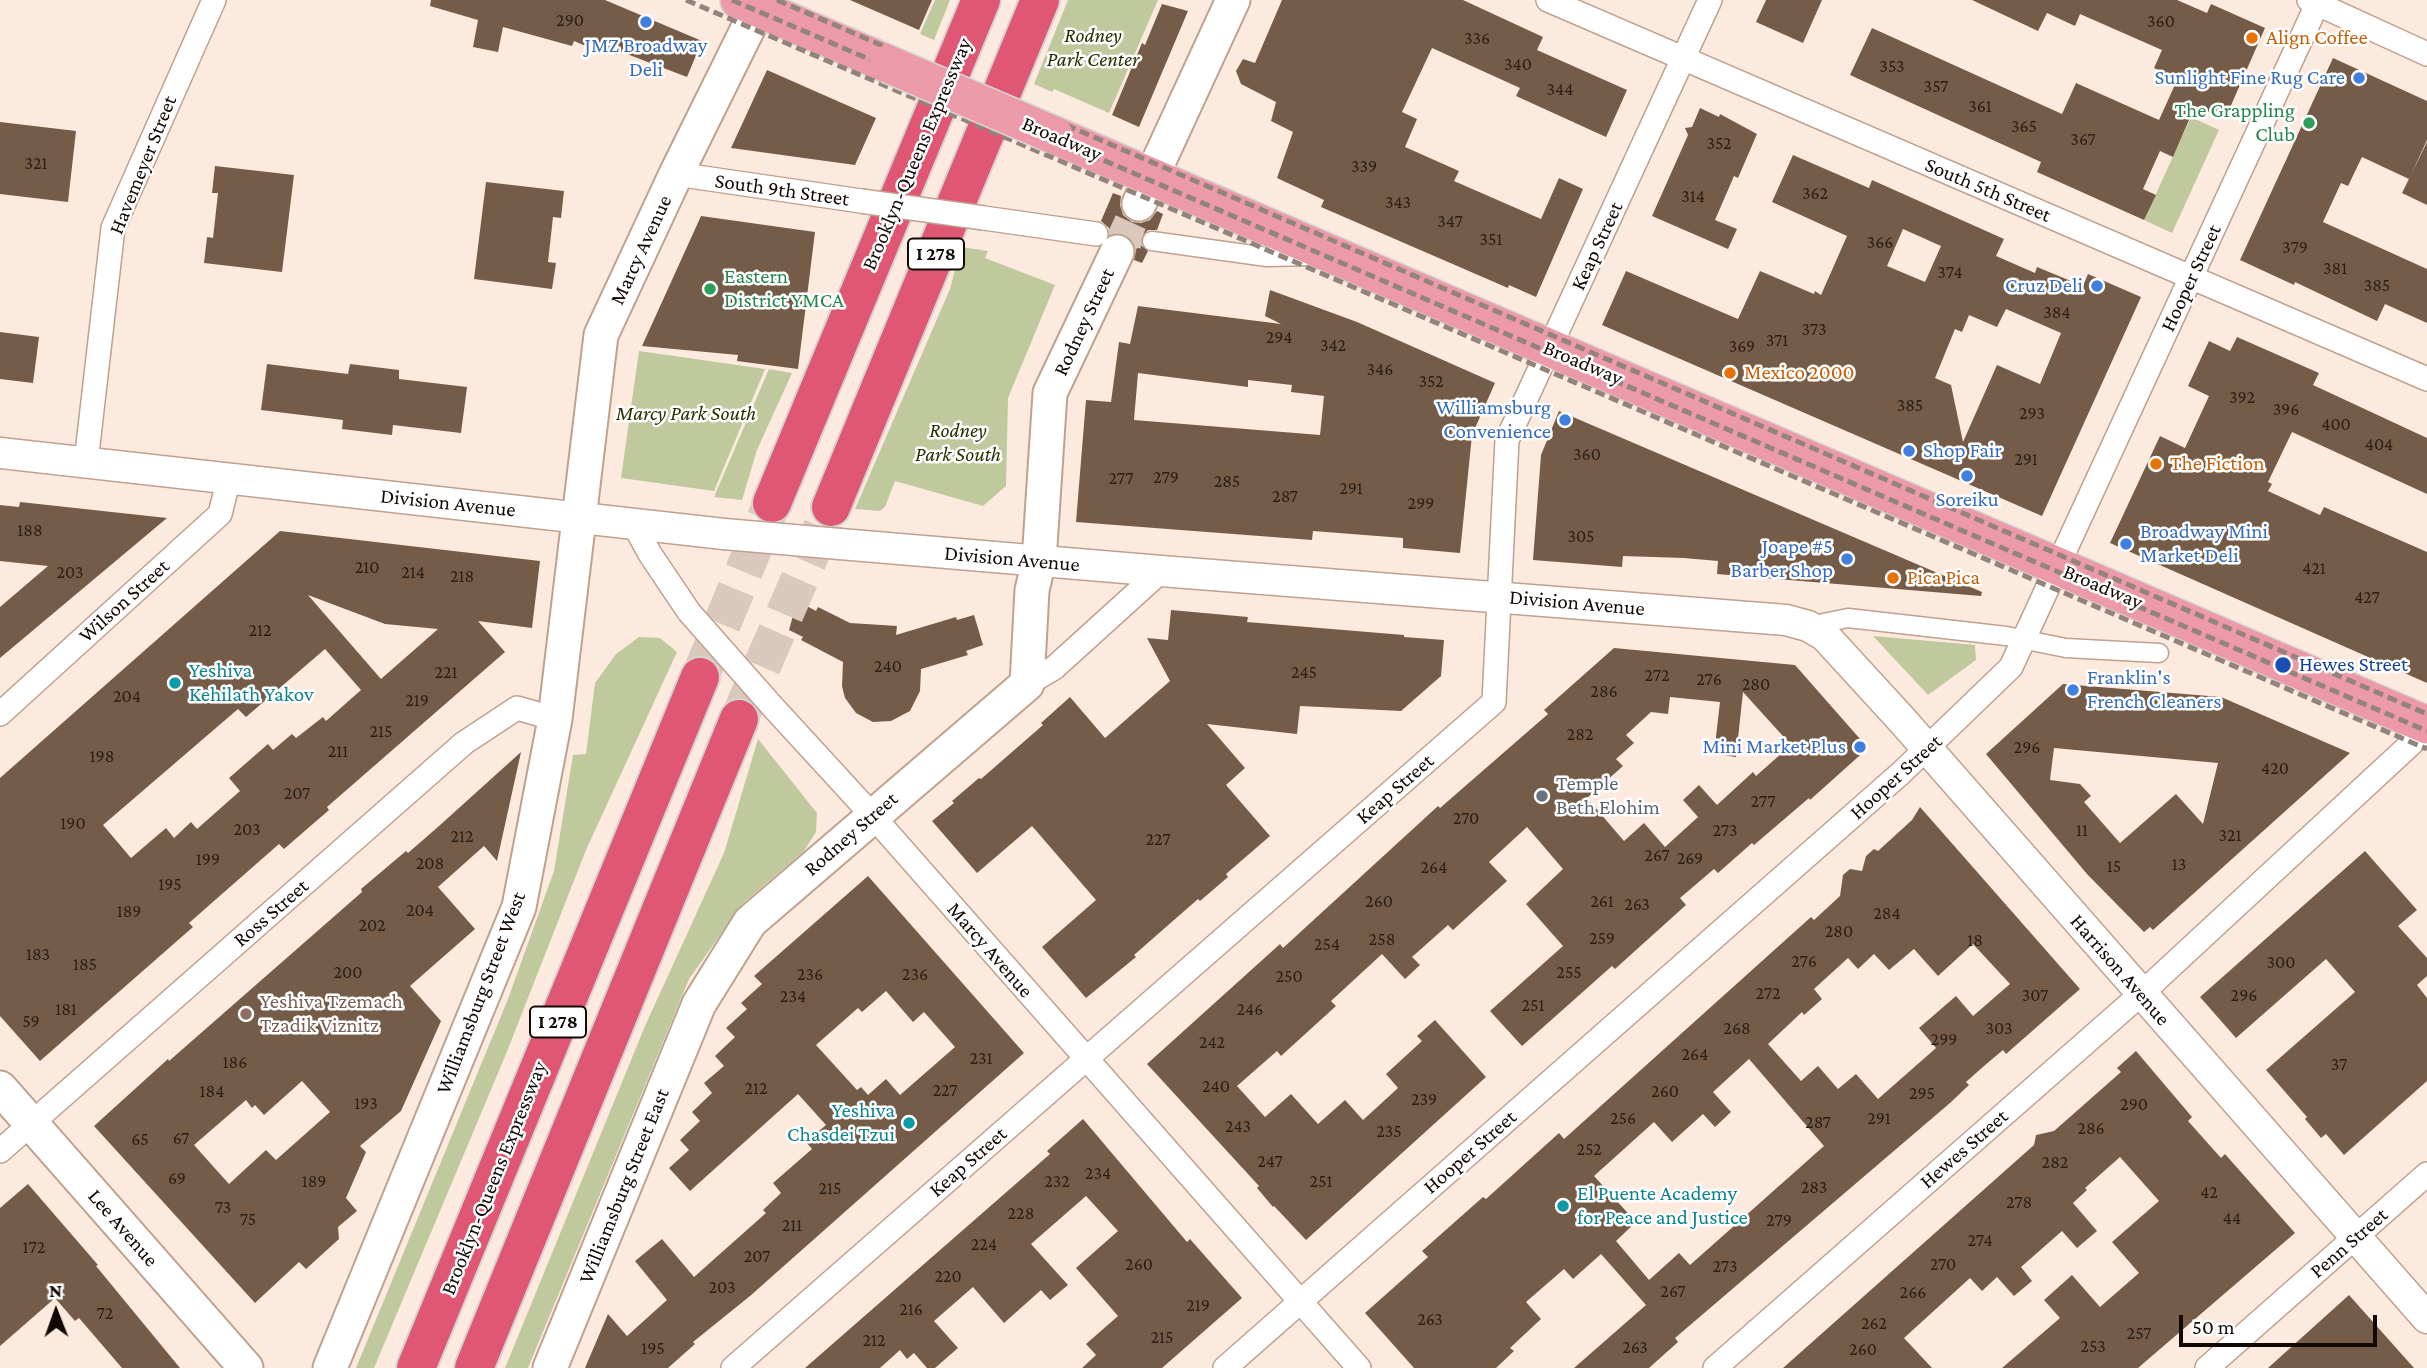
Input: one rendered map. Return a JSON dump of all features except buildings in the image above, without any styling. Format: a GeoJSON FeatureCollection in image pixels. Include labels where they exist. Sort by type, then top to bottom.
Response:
{"type":"FeatureCollection","features":[{"type":"Feature","properties":{"kind":"highway","name":"Brooklyn-Queens Expressway"},"geometry":{"type":"LineString","coordinates":[[772,503],[981,0]]}},
{"type":"Feature","properties":{"kind":"highway","name":"I 278"},"geometry":{"type":"LineString","coordinates":[[831,507],[1041,0]]}},
{"type":"Feature","properties":{"kind":"highway","name":"Brooklyn-Queens Expressway"},"geometry":{"type":"LineString","coordinates":[[416,1368],[700,677]]}},
{"type":"Feature","properties":{"kind":"highway","name":"I 278"},"geometry":{"type":"LineString","coordinates":[[474,1368],[756,713]]}},
{"type":"Feature","properties":{"kind":"main road"},"geometry":{"type":"LineString","coordinates":[[1144,190],[1233,0]]}},
{"type":"Feature","properties":{"kind":"main road","name":"Broadway"},"geometry":{"type":"LineString","coordinates":[[753,3],[1054,135],[1144,190],[1332,256],[2427,727]]}},
{"type":"Feature","properties":{"kind":"main road","name":"Marcy Avenue"},"geometry":{"type":"LineString","coordinates":[[581,518],[601,335],[753,3]]}},
{"type":"Feature","properties":{"kind":"main road","name":"Rodney Street"},"geometry":{"type":"LineString","coordinates":[[699,1004],[750,922],[1027,684],[1032,590],[1039,561],[1050,393],[1106,243]]}},
{"type":"Feature","properties":{"kind":"main road","name":"Williamsburg Street West"},"geometry":{"type":"LineString","coordinates":[[330,1368],[519,907],[555,719],[581,518]]}},
{"type":"Feature","properties":{"kind":"main road","name":"Williamsburg Street East"},"geometry":{"type":"LineString","coordinates":[[550,1368],[699,1004]]}},
{"type":"Feature","properties":{"kind":"main road","name":"Lee Avenue"},"geometry":{"type":"LineString","coordinates":[[0,1088],[245,1368]]}},
{"type":"Feature","properties":{"kind":"street","name":"Havemeyer Street"},"geometry":{"type":"LineString","coordinates":[[86,462],[113,228],[214,0]]}},
{"type":"Feature","properties":{"kind":"street","name":"South 5th Street"},"geometry":{"type":"LineString","coordinates":[[1548,0],[2427,379]]}},
{"type":"Feature","properties":{"kind":"street","name":"Keap Street"},"geometry":{"type":"LineString","coordinates":[[733,1368],[1494,702],[1507,440],[1710,0]]}},
{"type":"Feature","properties":{"kind":"street"},"geometry":{"type":"LineString","coordinates":[[2315,1],[2427,54]]}},
{"type":"Feature","properties":{"kind":"street","name":"Hooper Street"},"geometry":{"type":"LineString","coordinates":[[1225,1368],[1927,750],[2011,667],[2191,278],[2315,1]]}},
{"type":"Feature","properties":{"kind":"street","name":"South 9th Street"},"geometry":{"type":"LineString","coordinates":[[676,174],[984,218],[1106,243]]}},
{"type":"Feature","properties":{"kind":"street"},"geometry":{"type":"LineString","coordinates":[[1152,241],[1267,257],[1332,256]]}},
{"type":"Feature","properties":{"kind":"street","name":"Division Avenue"},"geometry":{"type":"LineString","coordinates":[[0,453],[724,534],[1161,572],[1786,620],[1808,626],[1848,618],[2006,636],[2024,641]]}},
{"type":"Feature","properties":{"kind":"street","name":"Wilson Street"},"geometry":{"type":"LineString","coordinates":[[0,714],[220,514],[229,478]]}},
{"type":"Feature","properties":{"kind":"street","name":"Marcy Avenue"},"geometry":{"type":"LineString","coordinates":[[633,523],[650,554],[756,713],[872,815],[1359,1368]]}},
{"type":"Feature","properties":{"kind":"street","name":"Rodney Street"},"geometry":{"type":"LineString","coordinates":[[1027,684],[1054,668],[1161,572]]}},
{"type":"Feature","properties":{"kind":"street","name":"Harrison Avenue"},"geometry":{"type":"LineString","coordinates":[[1808,626],[1825,636],[1927,750],[2427,1318]]}},
{"type":"Feature","properties":{"kind":"street"},"geometry":{"type":"LineString","coordinates":[[2024,641],[2066,648],[2159,653]]}},
{"type":"Feature","properties":{"kind":"street","name":"Ross Street"},"geometry":{"type":"LineString","coordinates":[[0,1151],[464,743],[517,708],[555,719]]}},
{"type":"Feature","properties":{"kind":"street","name":"Hewes Street"},"geometry":{"type":"LineString","coordinates":[[1716,1368],[2141,994],[2427,727]]}},
{"type":"Feature","properties":{"kind":"street","name":"Penn Street"},"geometry":{"type":"LineString","coordinates":[[2207,1368],[2427,1174]]}},
{"type":"Feature","properties":{"kind":"green space"},"geometry":{"type":"Polygon","coordinates":[[[935,0],[950,0],[934,40],[920,34],[935,0]]]}},
{"type":"Feature","properties":{"kind":"green space","name":"Rodney Park Center"},"geometry":{"type":"Polygon","coordinates":[[[1068,0],[1158,0],[1109,113],[1054,89],[1052,92],[1034,84],[1068,0]]]}},
{"type":"Feature","properties":{"kind":"green space"},"geometry":{"type":"Polygon","coordinates":[[[2191,117],[2219,130],[2172,233],[2144,220],[2191,117]]]}},
{"type":"Feature","properties":{"kind":"green space","name":"Rodney Park South"},"geometry":{"type":"Polygon","coordinates":[[[961,247],[988,251],[985,258],[1055,285],[1008,398],[1006,486],[983,506],[895,481],[885,507],[880,511],[855,509],[950,289],[961,247]]]}},
{"type":"Feature","properties":{"kind":"green space","name":"Marcy Park South"},"geometry":{"type":"Polygon","coordinates":[[[639,351],[765,369],[714,491],[621,478],[639,351]]]}},
{"type":"Feature","properties":{"kind":"green space"},"geometry":{"type":"Polygon","coordinates":[[[769,369],[792,373],[757,450],[742,500],[714,497],[769,369]]]}},
{"type":"Feature","properties":{"kind":"green space"},"geometry":{"type":"Polygon","coordinates":[[[1873,636],[1975,645],[1976,660],[1928,695],[1873,636]]]}},
{"type":"Feature","properties":{"kind":"green space"},"geometry":{"type":"Polygon","coordinates":[[[639,637],[660,638],[677,652],[586,850],[506,1054],[374,1368],[356,1368],[508,999],[554,871],[573,755],[586,754],[595,683],[616,654],[639,637]]]}},
{"type":"Feature","properties":{"kind":"green space"},"geometry":{"type":"Polygon","coordinates":[[[758,739],[817,813],[816,832],[804,851],[742,904],[689,979],[528,1368],[505,1368],[645,1026],[724,853],[758,739]]]}},
{"type":"Feature","properties":{"kind":"tunnel"},"geometry":{"type":"LineString","coordinates":[[1117,252],[1139,204]]}},
{"type":"Feature","properties":{"kind":"tunnel"},"geometry":{"type":"LineString","coordinates":[[1124,237],[1152,241]]}},
{"type":"Feature","properties":{"kind":"tunnel"},"geometry":{"type":"LineString","coordinates":[[700,677],[772,503]]}},
{"type":"Feature","properties":{"kind":"tunnel"},"geometry":{"type":"LineString","coordinates":[[739,719],[831,507]]}},
{"type":"Feature","properties":{"kind":"railway"},"geometry":{"type":"LineString","coordinates":[[686,0],[2427,749]]}},
{"type":"Feature","properties":{"kind":"railway"},"geometry":{"type":"LineString","coordinates":[[732,0],[2427,731]]}},
{"type":"Feature","properties":{"kind":"railway"},"geometry":{"type":"LineString","coordinates":[[777,0],[2427,714]]}},
{"type":"Feature","properties":{"kind":"place","name":"JMZ Broadway Deli"},"geometry":{"type":"Point","coordinates":[646,22]}},
{"type":"Feature","properties":{"kind":"place","name":"Align Coffee"},"geometry":{"type":"Point","coordinates":[2252,38]}},
{"type":"Feature","properties":{"kind":"place","name":"Sunlight Fine Rug Care"},"geometry":{"type":"Point","coordinates":[2359,78]}},
{"type":"Feature","properties":{"kind":"place","name":"The Grappling Club"},"geometry":{"type":"Point","coordinates":[2309,123]}},
{"type":"Feature","properties":{"kind":"place","name":"Cruz Deli"},"geometry":{"type":"Point","coordinates":[2097,286]}},
{"type":"Feature","properties":{"kind":"place","name":"Eastern District YMCA"},"geometry":{"type":"Point","coordinates":[710,289]}},
{"type":"Feature","properties":{"kind":"place","name":"Mexico 2000"},"geometry":{"type":"Point","coordinates":[1730,373]}},
{"type":"Feature","properties":{"kind":"place","name":"Williamsburg Convenience"},"geometry":{"type":"Point","coordinates":[1565,420]}},
{"type":"Feature","properties":{"kind":"place","name":"Shop Fair"},"geometry":{"type":"Point","coordinates":[1909,451]}},
{"type":"Feature","properties":{"kind":"place","name":"The Fiction"},"geometry":{"type":"Point","coordinates":[2156,464]}},
{"type":"Feature","properties":{"kind":"place","name":"Soreiku"},"geometry":{"type":"Point","coordinates":[1967,476]}},
{"type":"Feature","properties":{"kind":"place","name":"Broadway Mini Market Deli"},"geometry":{"type":"Point","coordinates":[2126,544]}},
{"type":"Feature","properties":{"kind":"place","name":"Joape #5 Barber Shop"},"geometry":{"type":"Point","coordinates":[1847,559]}},
{"type":"Feature","properties":{"kind":"place","name":"Pica Pica"},"geometry":{"type":"Point","coordinates":[1893,578]}},
{"type":"Feature","properties":{"kind":"place","name":"Hewes Street"},"geometry":{"type":"Point","coordinates":[2283,665]}},
{"type":"Feature","properties":{"kind":"place","name":"Yeshiva Kehilath Yakov"},"geometry":{"type":"Point","coordinates":[175,683]}},
{"type":"Feature","properties":{"kind":"place","name":"Franklin's French Cleaners"},"geometry":{"type":"Point","coordinates":[2073,690]}},
{"type":"Feature","properties":{"kind":"place","name":"Mini Market Plus"},"geometry":{"type":"Point","coordinates":[1860,747]}},
{"type":"Feature","properties":{"kind":"place","name":"Temple Beth Elohim"},"geometry":{"type":"Point","coordinates":[1542,796]}},
{"type":"Feature","properties":{"kind":"place","name":"Yeshiva Tzemach Tzadik Viznitz"},"geometry":{"type":"Point","coordinates":[246,1014]}},
{"type":"Feature","properties":{"kind":"place","name":"Yeshiva Chasdei Tzui"},"geometry":{"type":"Point","coordinates":[909,1123]}},
{"type":"Feature","properties":{"kind":"place","name":"El Puente Academy for Peace and Justice"},"geometry":{"type":"Point","coordinates":[1563,1206]}}]}
